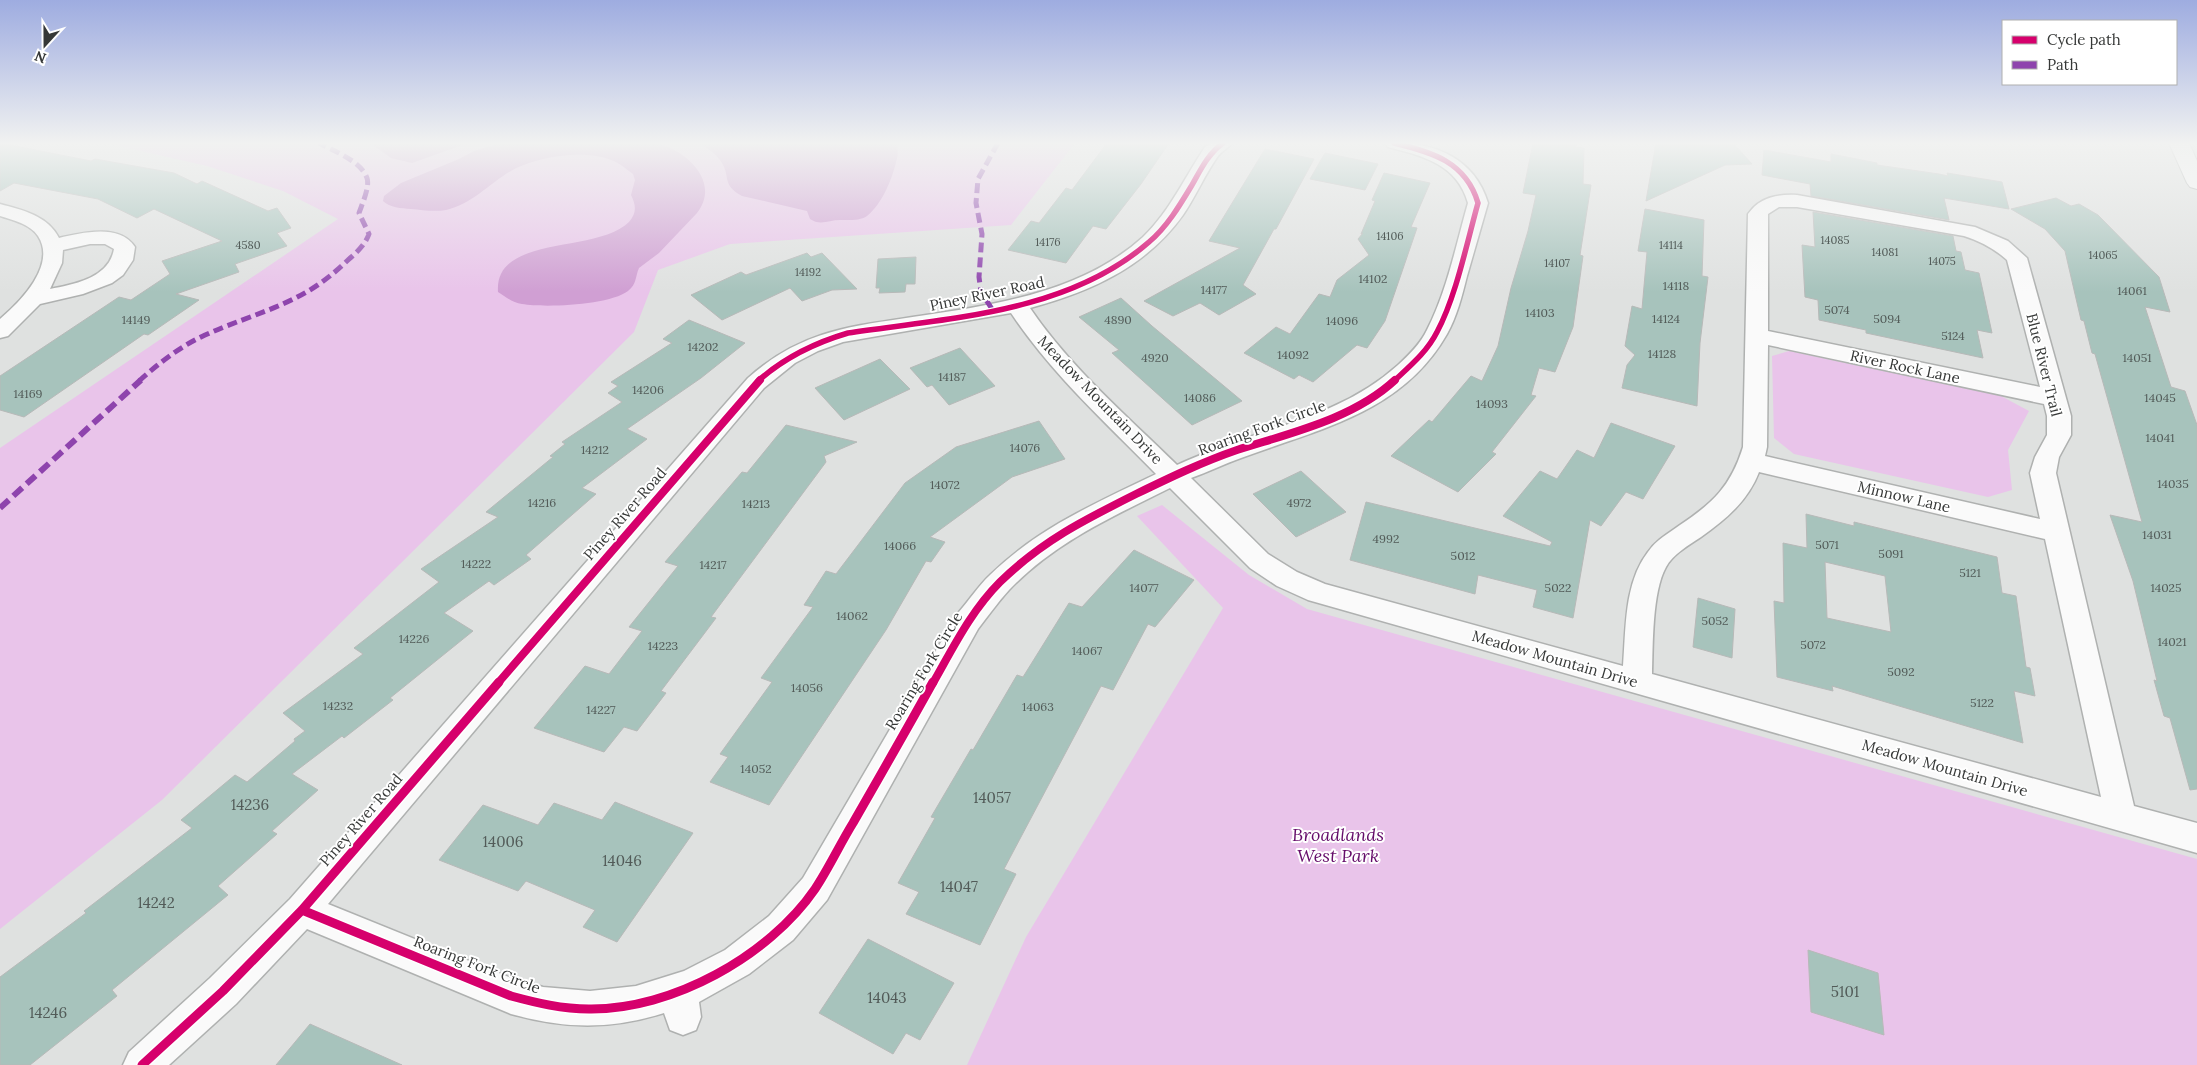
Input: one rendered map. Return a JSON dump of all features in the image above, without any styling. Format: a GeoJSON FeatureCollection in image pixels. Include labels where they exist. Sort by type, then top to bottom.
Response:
{"type":"FeatureCollection","features":[{"type":"Feature","properties":{"kind":"street","name":"Piney River Road"},"geometry":{"type":"LineString","coordinates":[[142,1065],[223,991],[302,910],[756,383],[774,367],[797,352],[824,340],[848,333],[1017,305],[1058,293],[1095,278],[1126,260],[1149,242],[1166,224],[1186,193]]}},
{"type":"Feature","properties":{"kind":"street","name":"Roaring Fork Circle"},"geometry":{"type":"LineString","coordinates":[[302,910],[511,996],[543,1005],[590,1010],[636,1004],[681,1004],[781,928],[815,889],[953,644],[968,621],[999,582],[1035,550],[1075,524],[1173,476],[1232,452],[1314,426],[1359,405],[1392,383],[1418,359],[1437,333],[1448,307],[1478,203],[1476,193]]}},
{"type":"Feature","properties":{"kind":"street","name":"Blue River Trail"},"geometry":{"type":"LineString","coordinates":[[1637,682],[1645,588],[1652,565],[1666,548],[1719,512],[1740,488],[1752,462],[1755,447],[1758,214],[1753,203],[1797,200],[1968,231],[1989,233],[2018,258],[2059,416],[2059,435],[2047,457],[2043,473],[2121,817]]}},
{"type":"Feature","properties":{"kind":"street"},"geometry":{"type":"LineString","coordinates":[[0,210],[12,212],[34,222],[46,233],[53,246],[54,261],[48,279],[35,298],[0,331]]}},
{"type":"Feature","properties":{"kind":"street"},"geometry":{"type":"LineString","coordinates":[[35,298],[91,285],[118,267],[126,256],[125,247],[118,241],[106,237],[95,237],[53,246]]}},
{"type":"Feature","properties":{"kind":"street","name":"Meadow Mountain Drive"},"geometry":{"type":"LineString","coordinates":[[1017,305],[1064,367],[1259,560],[1287,580],[1318,593],[2197,838]]}},
{"type":"Feature","properties":{"kind":"street","name":"River Rock Lane"},"geometry":{"type":"LineString","coordinates":[[1757,336],[2054,398]]}},
{"type":"Feature","properties":{"kind":"street","name":"Minnow Lane"},"geometry":{"type":"LineString","coordinates":[[1752,462],[2055,532]]}},
{"type":"Feature","properties":{"kind":"green space"},"geometry":{"type":"Polygon","coordinates":[[[286,193],[1036,193],[1011,225],[730,244],[658,270],[634,332],[162,800],[0,929],[0,448],[338,219],[286,193]]]}},
{"type":"Feature","properties":{"kind":"green space"},"geometry":{"type":"Polygon","coordinates":[[[1789,351],[2001,396],[2029,411],[2008,450],[2012,490],[1988,497],[1794,454],[1774,438],[1772,356],[1789,351]]]}},
{"type":"Feature","properties":{"kind":"green space","name":"Broadlands West Park"},"geometry":{"type":"Polygon","coordinates":[[[1162,505],[1249,575],[1307,609],[2197,859],[2197,1065],[967,1065],[1026,937],[1223,608],[1137,516],[1162,505]]]}},
{"type":"Feature","properties":{"kind":"shaded area"},"geometry":{"type":"Polygon","coordinates":[[[388,193],[480,193],[455,207],[437,211],[392,206],[383,201],[384,196],[388,193]]]}},
{"type":"Feature","properties":{"kind":"shaded area"},"geometry":{"type":"Polygon","coordinates":[[[632,193],[705,193],[697,213],[659,253],[639,268],[634,283],[628,291],[607,300],[546,306],[519,303],[510,300],[498,292],[501,274],[512,261],[529,253],[550,247],[614,232],[629,222],[632,219],[635,206],[632,193]]]}},
{"type":"Feature","properties":{"kind":"shaded area"},"geometry":{"type":"Polygon","coordinates":[[[736,193],[884,193],[873,211],[861,219],[821,222],[810,219],[807,211],[742,196],[736,193]]]}},
{"type":"Feature","properties":{"kind":"building"},"geometry":{"type":"Polygon","coordinates":[[[65,193],[228,193],[268,211],[277,208],[291,228],[277,233],[287,246],[235,264],[239,272],[176,294],[199,300],[148,335],[144,334],[24,417],[0,410],[0,376],[119,297],[131,300],[170,274],[162,261],[222,241],[154,209],[137,218],[98,199],[65,193]]]}},
{"type":"Feature","properties":{"kind":"building"},"geometry":{"type":"Polygon","coordinates":[[[1062,193],[1134,193],[1106,229],[1093,226],[1066,263],[1008,250],[1031,221],[1039,223],[1062,193]]]}},
{"type":"Feature","properties":{"kind":"building"},"geometry":{"type":"Polygon","coordinates":[[[1238,193],[1296,193],[1243,285],[1256,294],[1219,315],[1200,303],[1173,316],[1144,301],[1240,248],[1209,241],[1238,193]]]}},
{"type":"Feature","properties":{"kind":"building"},"geometry":{"type":"Polygon","coordinates":[[[1375,193],[1426,193],[1411,227],[1417,228],[1385,321],[1367,348],[1357,345],[1313,382],[1299,375],[1294,379],[1244,353],[1276,327],[1290,334],[1319,294],[1330,297],[1337,280],[1369,255],[1358,239],[1363,233],[1361,234],[1375,201],[1372,200],[1375,193]]]}},
{"type":"Feature","properties":{"kind":"building"},"geometry":{"type":"Polygon","coordinates":[[[1523,193],[1590,193],[1580,255],[1583,256],[1573,327],[1555,372],[1539,368],[1531,395],[1536,396],[1492,452],[1496,454],[1458,492],[1391,456],[1429,420],[1432,422],[1471,376],[1482,381],[1498,346],[1511,288],[1528,231],[1536,195],[1523,193]]]}},
{"type":"Feature","properties":{"kind":"building"},"geometry":{"type":"Polygon","coordinates":[[[1647,193],[1664,193],[1646,201],[1647,193]]]}},
{"type":"Feature","properties":{"kind":"building"},"geometry":{"type":"Polygon","coordinates":[[[1811,193],[2005,193],[2009,209],[1944,198],[1949,220],[1811,196],[1811,193]]]}},
{"type":"Feature","properties":{"kind":"building"},"geometry":{"type":"Polygon","coordinates":[[[2056,198],[2071,206],[2079,204],[2098,215],[2159,277],[2170,312],[2145,307],[2171,387],[2185,391],[2197,425],[2197,789],[2190,790],[2170,718],[2164,716],[2154,680],[2157,681],[2133,581],[2110,515],[2142,522],[2095,354],[2092,353],[2084,321],[2081,320],[2065,251],[2045,229],[2011,209],[2056,198]]]}},
{"type":"Feature","properties":{"kind":"building"},"geometry":{"type":"Polygon","coordinates":[[[1645,209],[1704,220],[1702,276],[1708,277],[1700,343],[1697,406],[1622,388],[1627,365],[1635,355],[1625,346],[1632,306],[1642,309],[1647,252],[1638,251],[1645,209]]]}},
{"type":"Feature","properties":{"kind":"building"},"geometry":{"type":"Polygon","coordinates":[[[1813,212],[1953,236],[1956,251],[1961,252],[1965,270],[1979,273],[1992,333],[1977,330],[1983,358],[1866,333],[1866,330],[1819,320],[1818,300],[1805,297],[1802,245],[1815,247],[1813,212]]]}},
{"type":"Feature","properties":{"kind":"building"},"geometry":{"type":"Polygon","coordinates":[[[807,253],[811,257],[822,253],[857,289],[832,290],[802,301],[790,288],[722,320],[691,295],[741,272],[746,275],[807,253]]]}},
{"type":"Feature","properties":{"kind":"building"},"geometry":{"type":"Polygon","coordinates":[[[916,257],[915,284],[906,284],[905,292],[879,293],[880,288],[876,288],[878,259],[916,257]]]}},
{"type":"Feature","properties":{"kind":"building"},"geometry":{"type":"Polygon","coordinates":[[[1121,298],[1242,401],[1192,425],[1112,353],[1119,350],[1079,317],[1121,298]]]}},
{"type":"Feature","properties":{"kind":"building"},"geometry":{"type":"Polygon","coordinates":[[[689,320],[745,343],[701,378],[627,429],[647,439],[582,488],[596,494],[526,555],[531,559],[494,585],[489,581],[444,613],[473,631],[390,698],[393,700],[344,738],[342,736],[292,774],[318,790],[272,831],[277,834],[218,886],[228,895],[112,990],[117,996],[30,1065],[0,1065],[0,977],[86,913],[84,911],[192,828],[181,820],[235,775],[247,782],[295,741],[294,739],[305,731],[283,713],[363,654],[354,648],[439,582],[421,569],[498,517],[486,512],[553,457],[550,456],[565,444],[562,442],[622,402],[608,393],[618,386],[611,382],[672,343],[663,339],[689,320]]]}},
{"type":"Feature","properties":{"kind":"building"},"geometry":{"type":"Polygon","coordinates":[[[960,348],[995,386],[949,405],[932,385],[927,387],[910,368],[960,348]]]}},
{"type":"Feature","properties":{"kind":"building"},"geometry":{"type":"Polygon","coordinates":[[[880,359],[910,389],[844,420],[815,388],[880,359]]]}},
{"type":"Feature","properties":{"kind":"building"},"geometry":{"type":"Polygon","coordinates":[[[1039,421],[1065,459],[1012,477],[930,537],[945,542],[931,562],[926,561],[886,630],[769,805],[710,782],[728,757],[720,754],[772,682],[761,678],[813,607],[804,605],[826,571],[836,574],[905,483],[956,447],[1039,421]]]}},
{"type":"Feature","properties":{"kind":"building"},"geometry":{"type":"Polygon","coordinates":[[[1611,423],[1675,446],[1643,499],[1626,492],[1601,526],[1590,520],[1573,618],[1533,607],[1537,590],[1478,575],[1475,594],[1350,560],[1366,502],[1550,546],[1552,542],[1503,516],[1540,471],[1557,479],[1577,450],[1594,458],[1611,423]]]}},
{"type":"Feature","properties":{"kind":"building"},"geometry":{"type":"Polygon","coordinates":[[[786,425],[857,442],[824,456],[826,462],[711,617],[716,618],[661,691],[666,693],[637,731],[624,727],[604,752],[534,728],[585,666],[609,674],[642,631],[629,627],[678,566],[665,562],[742,472],[747,473],[786,425]]]}},
{"type":"Feature","properties":{"kind":"building"},"geometry":{"type":"Polygon","coordinates":[[[1301,471],[1346,512],[1296,537],[1253,494],[1301,471]]]}},
{"type":"Feature","properties":{"kind":"building"},"geometry":{"type":"Polygon","coordinates":[[[1806,514],[1854,526],[1854,522],[1997,557],[2002,593],[2016,596],[2026,667],[2030,668],[2035,696],[2014,691],[2023,743],[1832,686],[1833,691],[1777,677],[1774,601],[1784,603],[1783,543],[1807,548],[1806,514]],[[1825,562],[1827,618],[1891,632],[1885,576],[1825,562]]]}},
{"type":"Feature","properties":{"kind":"building"},"geometry":{"type":"Polygon","coordinates":[[[1134,550],[1194,580],[1155,627],[1148,624],[1113,690],[1101,686],[1004,869],[1016,874],[980,945],[906,914],[919,892],[898,883],[935,818],[931,817],[1017,675],[1023,677],[1069,603],[1082,607],[1134,550]]]}},
{"type":"Feature","properties":{"kind":"building"},"geometry":{"type":"Polygon","coordinates":[[[1698,598],[1735,609],[1732,658],[1693,647],[1698,598]]]}},
{"type":"Feature","properties":{"kind":"building"},"geometry":{"type":"Polygon","coordinates":[[[615,802],[693,833],[617,942],[583,927],[595,910],[526,881],[518,891],[439,860],[483,805],[538,825],[554,803],[602,820],[615,802]]]}},
{"type":"Feature","properties":{"kind":"building"},"geometry":{"type":"Polygon","coordinates":[[[868,939],[954,983],[920,1040],[906,1033],[893,1054],[819,1013],[868,939]]]}},
{"type":"Feature","properties":{"kind":"building"},"geometry":{"type":"Polygon","coordinates":[[[1808,950],[1878,973],[1884,1035],[1811,1012],[1808,950]]]}},
{"type":"Feature","properties":{"kind":"building"},"geometry":{"type":"Polygon","coordinates":[[[310,1024],[402,1065],[276,1065],[310,1024]]]}},
{"type":"Feature","properties":{"kind":"marked path"},"geometry":{"type":"LineString","coordinates":[[0,508],[156,366],[202,337],[295,300],[316,288],[331,276],[366,243],[369,234],[359,213],[365,193]]}},
{"type":"Feature","properties":{"kind":"marked path"},"geometry":{"type":"LineString","coordinates":[[977,193],[976,203],[982,234],[979,277],[981,292],[992,309]]}},
{"type":"Feature","properties":{"kind":"cycle path"},"geometry":{"type":"LineString","coordinates":[[142,1065],[223,991],[302,910],[756,383],[766,374],[787,358],[810,346],[848,333],[966,316],[1047,297],[1085,283],[1119,265],[1149,242],[1168,222],[1187,193]]}},
{"type":"Feature","properties":{"kind":"cycle path"},"geometry":{"type":"LineString","coordinates":[[302,910],[511,996],[543,1005],[590,1009],[636,1004],[691,987],[737,962],[781,928],[815,889],[968,621],[999,583],[1035,551],[1075,524],[1173,476],[1232,452],[1314,425],[1359,405],[1392,383],[1418,359],[1437,333],[1448,307],[1478,203],[1475,193]]}}]}
